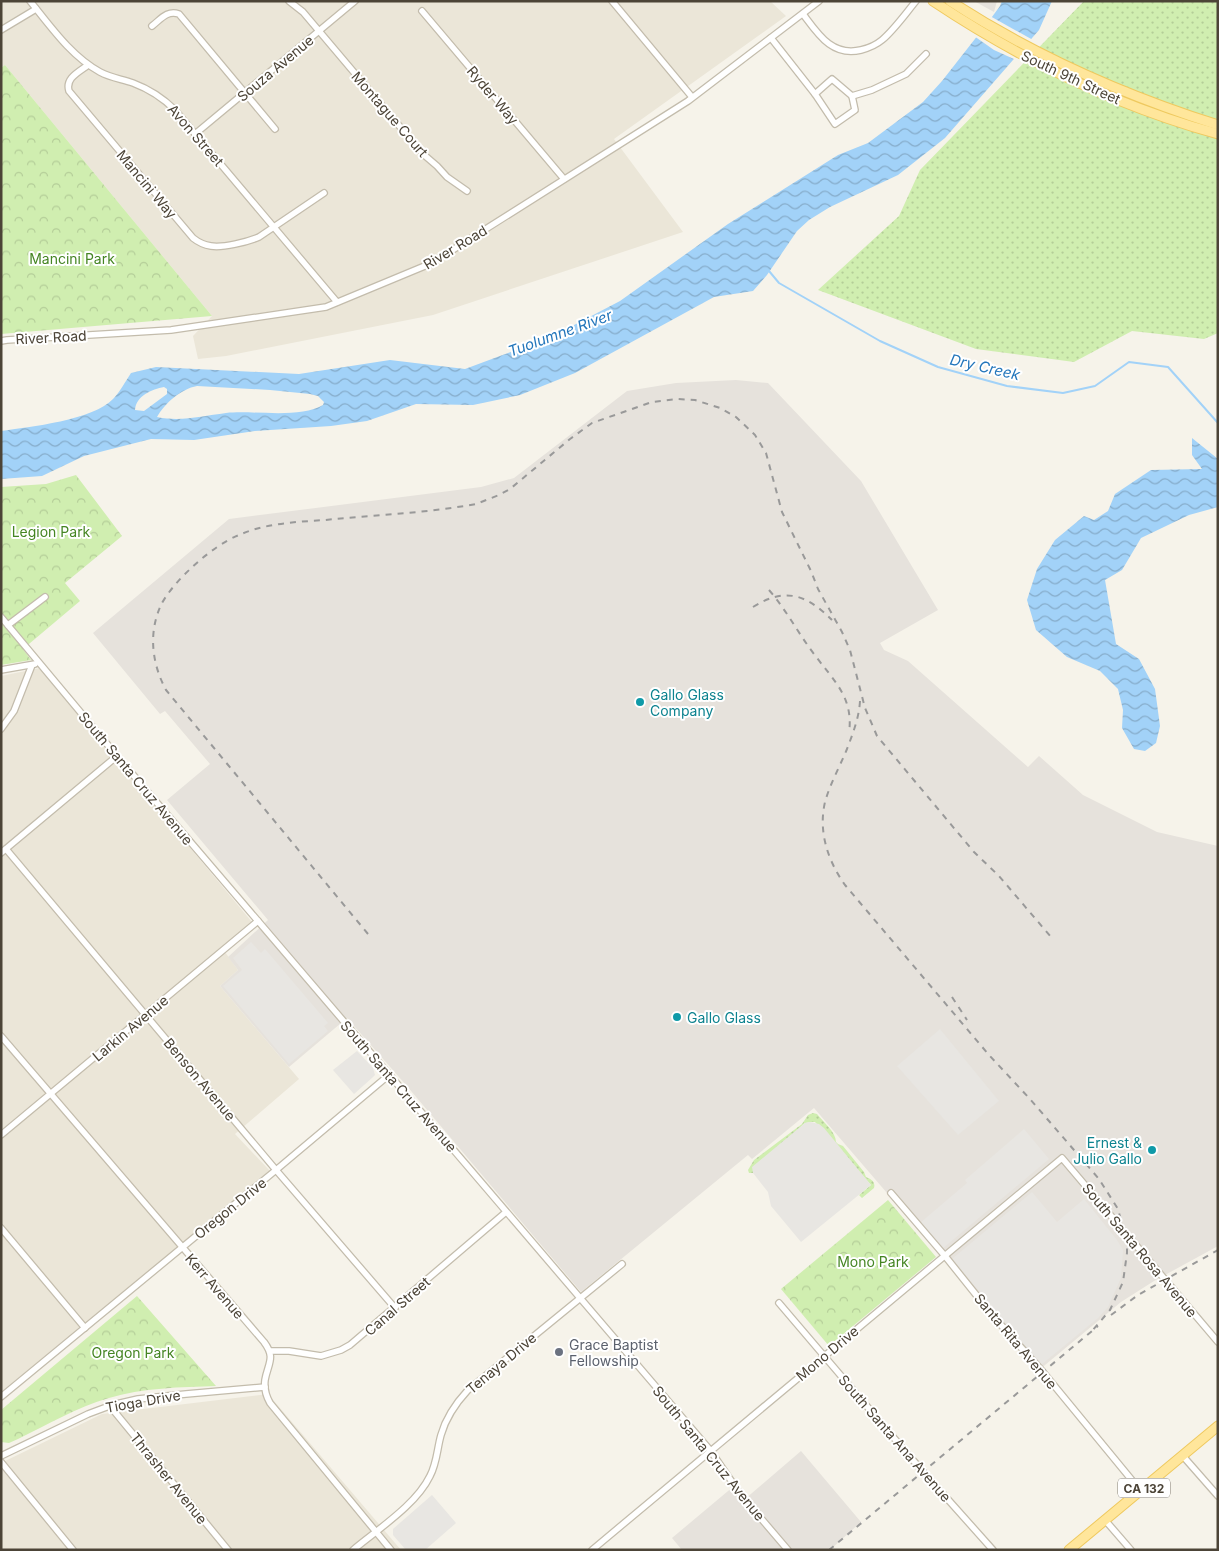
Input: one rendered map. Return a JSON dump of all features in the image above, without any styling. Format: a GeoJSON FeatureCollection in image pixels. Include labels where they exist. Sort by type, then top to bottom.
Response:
{"type":"FeatureCollection","features":[{"type":"Feature","properties":{"kind":"main road","name":"South 9th Street"},"geometry":{"type":"LineString","coordinates":[[933,1],[994,40],[1070,79],[1130,104],[1184,124],[1218,134]]}},
{"type":"Feature","properties":{"kind":"main road","name":"South 9th Street"},"geometry":{"type":"LineString","coordinates":[[950,1],[1002,34],[1075,71],[1149,101],[1218,125]]}},
{"type":"Feature","properties":{"kind":"main road","name":"CA 132"},"geometry":{"type":"LineString","coordinates":[[1069,1550],[1218,1426]]}},
{"type":"Feature","properties":{"kind":"street","name":"Avon Street"},"geometry":{"type":"LineString","coordinates":[[30,1],[70,48],[88,64],[102,73],[132,83],[157,95],[175,110],[337,302]]}},
{"type":"Feature","properties":{"kind":"street","name":"Montague Court"},"geometry":{"type":"LineString","coordinates":[[288,1],[303,12],[423,154],[447,177],[467,191]]}},
{"type":"Feature","properties":{"kind":"street","name":"Souza Avenue"},"geometry":{"type":"LineString","coordinates":[[195,134],[355,1]]}},
{"type":"Feature","properties":{"kind":"street"},"geometry":{"type":"LineString","coordinates":[[612,1],[692,97]]}},
{"type":"Feature","properties":{"kind":"street","name":"River Road"},"geometry":{"type":"LineString","coordinates":[[1,341],[171,330],[326,307],[432,263],[692,97],[819,1]]}},
{"type":"Feature","properties":{"kind":"street"},"geometry":{"type":"LineString","coordinates":[[803,14],[826,42],[838,49],[852,52],[869,48],[883,39],[916,1]]}},
{"type":"Feature","properties":{"kind":"street"},"geometry":{"type":"LineString","coordinates":[[1,30],[36,9]]}},
{"type":"Feature","properties":{"kind":"street","name":"Ryder Way"},"geometry":{"type":"LineString","coordinates":[[422,11],[564,179]]}},
{"type":"Feature","properties":{"kind":"street"},"geometry":{"type":"LineString","coordinates":[[152,26],[166,14],[174,12],[178,14],[275,129]]}},
{"type":"Feature","properties":{"kind":"street"},"geometry":{"type":"LineString","coordinates":[[771,38],[815,94],[835,124],[855,110],[852,96],[832,79],[815,94]]}},
{"type":"Feature","properties":{"kind":"street"},"geometry":{"type":"LineString","coordinates":[[852,96],[872,90],[906,74],[926,54]]}},
{"type":"Feature","properties":{"kind":"street","name":"Mancini Way"},"geometry":{"type":"LineString","coordinates":[[88,64],[70,79],[68,83],[69,91],[193,238],[204,245],[217,246],[259,237],[324,193]]}},
{"type":"Feature","properties":{"kind":"street"},"geometry":{"type":"LineString","coordinates":[[8,625],[45,597]]}},
{"type":"Feature","properties":{"kind":"street","name":"South Santa Cruz Avenue"},"geometry":{"type":"LineString","coordinates":[[1,617],[117,756],[710,1450],[741,1495],[788,1550]]}},
{"type":"Feature","properties":{"kind":"street"},"geometry":{"type":"LineString","coordinates":[[1,670],[40,664]]}},
{"type":"Feature","properties":{"kind":"street"},"geometry":{"type":"LineString","coordinates":[[1,729],[14,711],[32,665]]}},
{"type":"Feature","properties":{"kind":"street"},"geometry":{"type":"LineString","coordinates":[[3,851],[117,756]]}},
{"type":"Feature","properties":{"kind":"street","name":"Benson Avenue"},"geometry":{"type":"LineString","coordinates":[[3,851],[146,1015],[395,1308]]}},
{"type":"Feature","properties":{"kind":"street","name":"Larkin Avenue"},"geometry":{"type":"LineString","coordinates":[[1,1135],[258,921]]}},
{"type":"Feature","properties":{"kind":"street","name":"Kerr Avenue"},"geometry":{"type":"LineString","coordinates":[[1,1036],[257,1333],[270,1352]]}},
{"type":"Feature","properties":{"kind":"street","name":"Oregon Drive"},"geometry":{"type":"LineString","coordinates":[[1,1397],[389,1075]]}},
{"type":"Feature","properties":{"kind":"street","name":"Mono Drive"},"geometry":{"type":"LineString","coordinates":[[592,1550],[1062,1158]]}},
{"type":"Feature","properties":{"kind":"street","name":"South Santa Rosa Avenue"},"geometry":{"type":"LineString","coordinates":[[1062,1158],[1218,1342]]}},
{"type":"Feature","properties":{"kind":"street","name":"Santa Rita Avenue"},"geometry":{"type":"LineString","coordinates":[[891,1193],[1140,1490]]}},
{"type":"Feature","properties":{"kind":"street","name":"Canal Street"},"geometry":{"type":"LineString","coordinates":[[270,1352],[289,1351],[321,1356],[331,1354],[350,1345],[506,1212]]}},
{"type":"Feature","properties":{"kind":"street"},"geometry":{"type":"LineString","coordinates":[[1,1228],[85,1328]]}},
{"type":"Feature","properties":{"kind":"street","name":"Tenaya Drive"},"geometry":{"type":"LineString","coordinates":[[353,1550],[407,1505],[425,1486],[436,1463],[445,1425],[460,1398],[622,1264]]}},
{"type":"Feature","properties":{"kind":"street","name":"South Santa Ana Avenue"},"geometry":{"type":"LineString","coordinates":[[779,1303],[925,1474],[993,1550]]}},
{"type":"Feature","properties":{"kind":"street"},"geometry":{"type":"LineString","coordinates":[[270,1352],[271,1362],[265,1387],[267,1397],[272,1406],[391,1550]]}},
{"type":"Feature","properties":{"kind":"street","name":"Tioga Drive"},"geometry":{"type":"LineString","coordinates":[[1,1456],[88,1414],[112,1405],[138,1399],[265,1387]]}},
{"type":"Feature","properties":{"kind":"street","name":"Thrasher Avenue"},"geometry":{"type":"LineString","coordinates":[[112,1405],[114,1412],[228,1550]]}},
{"type":"Feature","properties":{"kind":"street"},"geometry":{"type":"LineString","coordinates":[[1182,1455],[1218,1496]]}},
{"type":"Feature","properties":{"kind":"street"},"geometry":{"type":"LineString","coordinates":[[1,1462],[73,1550]]}},
{"type":"Feature","properties":{"kind":"street"},"geometry":{"type":"LineString","coordinates":[[1105,1520],[1130,1550]]}},
{"type":"Feature","properties":{"kind":"shaded area"},"geometry":{"type":"Polygon","coordinates":[[[1,1],[770,1],[786,16],[614,139],[683,232],[433,315],[226,356],[198,359],[193,336],[212,316],[5,65],[1,68],[1,1]]]}},
{"type":"Feature","properties":{"kind":"shaded area"},"geometry":{"type":"Polygon","coordinates":[[[974,1],[997,1],[994,12],[974,1]]]}},
{"type":"Feature","properties":{"kind":"shaded area"},"geometry":{"type":"Polygon","coordinates":[[[736,380],[768,383],[861,481],[938,610],[880,643],[884,650],[908,661],[1028,767],[1039,756],[1083,795],[1157,832],[1218,846],[1218,1246],[1154,1281],[1121,1302],[1039,1370],[814,1108],[752,1159],[748,1155],[581,1292],[347,1018],[289,1067],[220,986],[238,970],[228,957],[268,920],[167,800],[210,764],[165,711],[160,714],[93,633],[229,519],[481,487],[514,478],[627,391],[676,383],[736,380]]]}},
{"type":"Feature","properties":{"kind":"shaded area"},"geometry":{"type":"Polygon","coordinates":[[[40,668],[252,922],[222,948],[238,970],[220,986],[299,1079],[235,1134],[270,1171],[1,1393],[1,676],[40,668]]]}},
{"type":"Feature","properties":{"kind":"shaded area"},"geometry":{"type":"Polygon","coordinates":[[[251,942],[261,953],[265,949],[328,1023],[324,1026],[328,1031],[289,1064],[223,986],[242,970],[233,958],[251,942]]]}},
{"type":"Feature","properties":{"kind":"shaded area"},"geometry":{"type":"Polygon","coordinates":[[[940,1029],[999,1101],[958,1135],[897,1066],[940,1029]]]}},
{"type":"Feature","properties":{"kind":"shaded area"},"geometry":{"type":"Polygon","coordinates":[[[357,1051],[373,1068],[375,1075],[354,1094],[333,1070],[357,1051]]]}},
{"type":"Feature","properties":{"kind":"shaded area"},"geometry":{"type":"Polygon","coordinates":[[[805,1123],[819,1124],[824,1128],[871,1185],[801,1242],[771,1206],[768,1192],[753,1173],[752,1167],[805,1123]]]}},
{"type":"Feature","properties":{"kind":"shaded area"},"geometry":{"type":"Polygon","coordinates":[[[1024,1129],[1049,1159],[942,1249],[920,1223],[967,1183],[965,1180],[1024,1129]]]}},
{"type":"Feature","properties":{"kind":"shaded area"},"geometry":{"type":"Polygon","coordinates":[[[1032,1192],[1057,1222],[1084,1199],[1123,1250],[1121,1278],[1108,1307],[1098,1318],[1041,1365],[952,1259],[1032,1192]]]}},
{"type":"Feature","properties":{"kind":"shaded area"},"geometry":{"type":"Polygon","coordinates":[[[268,1394],[401,1550],[1,1550],[1,1463],[102,1414],[268,1394]]]}},
{"type":"Feature","properties":{"kind":"shaded area"},"geometry":{"type":"Polygon","coordinates":[[[801,1451],[861,1522],[830,1550],[682,1550],[672,1538],[734,1486],[745,1499],[801,1451]]]}},
{"type":"Feature","properties":{"kind":"shaded area"},"geometry":{"type":"Polygon","coordinates":[[[432,1495],[456,1523],[425,1550],[406,1550],[393,1535],[393,1529],[432,1495]]]}},
{"type":"Feature","properties":{"kind":"green space"},"geometry":{"type":"Polygon","coordinates":[[[1084,1],[1218,1],[1218,333],[1204,339],[1132,331],[1074,362],[976,349],[818,290],[899,216],[920,170],[1084,1]]]}},
{"type":"Feature","properties":{"kind":"green space","name":"Mancini Park"},"geometry":{"type":"Polygon","coordinates":[[[5,65],[212,316],[1,334],[1,68],[5,65]]]}},
{"type":"Feature","properties":{"kind":"green space","name":"Legion Park"},"geometry":{"type":"Polygon","coordinates":[[[76,475],[122,536],[65,583],[80,601],[23,649],[31,660],[1,665],[1,487],[46,484],[76,475]]]}},
{"type":"Feature","properties":{"kind":"green space"},"geometry":{"type":"Polygon","coordinates":[[[817,1114],[829,1127],[836,1142],[843,1146],[866,1177],[873,1182],[874,1188],[862,1198],[859,1195],[871,1185],[815,1122],[805,1123],[754,1173],[749,1173],[748,1170],[754,1160],[802,1124],[808,1115],[817,1114]]]}},
{"type":"Feature","properties":{"kind":"green space","name":"Mono Park"},"geometry":{"type":"Polygon","coordinates":[[[888,1200],[936,1257],[829,1346],[781,1289],[888,1200]]]}},
{"type":"Feature","properties":{"kind":"green space","name":"Oregon Park"},"geometry":{"type":"Polygon","coordinates":[[[137,1296],[216,1386],[162,1389],[121,1395],[85,1406],[9,1443],[1,1442],[1,1410],[137,1296]]]}},
{"type":"Feature","properties":{"kind":"water","name":"Tuolumne River"},"geometry":{"type":"Polygon","coordinates":[[[1002,1],[1052,1],[1039,30],[945,138],[898,175],[830,207],[809,220],[797,231],[767,275],[753,291],[714,297],[575,373],[520,395],[473,405],[416,404],[367,421],[331,426],[255,431],[194,440],[151,439],[84,456],[42,476],[1,479],[1,431],[60,421],[91,412],[113,399],[131,373],[156,367],[299,374],[390,360],[465,369],[553,336],[620,301],[728,224],[838,155],[868,143],[923,102],[942,81],[1002,1]],[[197,386],[185,390],[174,397],[157,417],[183,419],[237,412],[302,412],[323,405],[324,402],[318,396],[310,394],[197,386]],[[164,387],[150,391],[141,397],[135,410],[144,411],[167,394],[167,389],[164,387]]]}},
{"type":"Feature","properties":{"kind":"water"},"geometry":{"type":"Polygon","coordinates":[[[1192,438],[1218,459],[1218,507],[1189,515],[1141,538],[1122,570],[1105,580],[1116,644],[1139,659],[1155,689],[1160,726],[1156,743],[1145,751],[1134,749],[1122,728],[1123,710],[1118,689],[1100,671],[1067,657],[1036,630],[1027,600],[1037,569],[1055,540],[1084,516],[1094,520],[1108,511],[1115,494],[1151,470],[1202,469],[1192,455],[1192,438]]]}},
{"type":"Feature","properties":{"kind":"pier"},"geometry":{"type":"Polygon","coordinates":[[[990,16],[1033,40],[1016,60],[994,50],[974,36],[990,16]]]}},
{"type":"Feature","properties":{"kind":"waterway","name":"Dry Creek"},"geometry":{"type":"LineString","coordinates":[[769,271],[779,283],[880,341],[938,367],[1007,386],[1063,393],[1095,386],[1129,362],[1168,367],[1218,423]]}},
{"type":"Feature","properties":{"kind":"railway"},"geometry":{"type":"LineString","coordinates":[[368,934],[166,690],[157,670],[153,648],[154,626],[161,605],[175,585],[206,555],[229,540],[249,531],[281,524],[420,512],[476,504],[510,489],[592,423],[652,402],[678,399],[695,400],[720,408],[736,417],[755,435],[766,453],[782,512],[818,589],[850,650],[865,708],[877,736],[974,852],[999,876],[1051,937]]}},
{"type":"Feature","properties":{"kind":"railway"},"geometry":{"type":"LineString","coordinates":[[769,590],[835,681],[848,709],[850,720],[849,733]]}},
{"type":"Feature","properties":{"kind":"railway"},"geometry":{"type":"LineString","coordinates":[[753,607],[775,597],[795,596],[813,604],[832,620]]}},
{"type":"Feature","properties":{"kind":"railway"},"geometry":{"type":"LineString","coordinates":[[860,701],[847,749],[825,802],[823,824],[829,856],[845,885],[989,1055],[1099,1179],[1118,1209],[1127,1243],[1123,1282],[1110,1310],[1092,1331]]}},
{"type":"Feature","properties":{"kind":"railway"},"geometry":{"type":"LineString","coordinates":[[952,997],[967,1020]]}},
{"type":"Feature","properties":{"kind":"railway"},"geometry":{"type":"LineString","coordinates":[[1111,1315],[1138,1295],[1218,1250]]}},
{"type":"Feature","properties":{"kind":"railway"},"geometry":{"type":"LineString","coordinates":[[829,1550],[1098,1326]]}},
{"type":"Feature","properties":{"kind":"place","name":"Gallo Glass Company"},"geometry":{"type":"Point","coordinates":[640,702]}},
{"type":"Feature","properties":{"kind":"place","name":"Gallo Glass"},"geometry":{"type":"Point","coordinates":[677,1017]}},
{"type":"Feature","properties":{"kind":"place","name":"Ernest & Julio Gallo"},"geometry":{"type":"Point","coordinates":[1152,1150]}},
{"type":"Feature","properties":{"kind":"place","name":"Grace Baptist Fellowship"},"geometry":{"type":"Point","coordinates":[559,1352]}}]}
